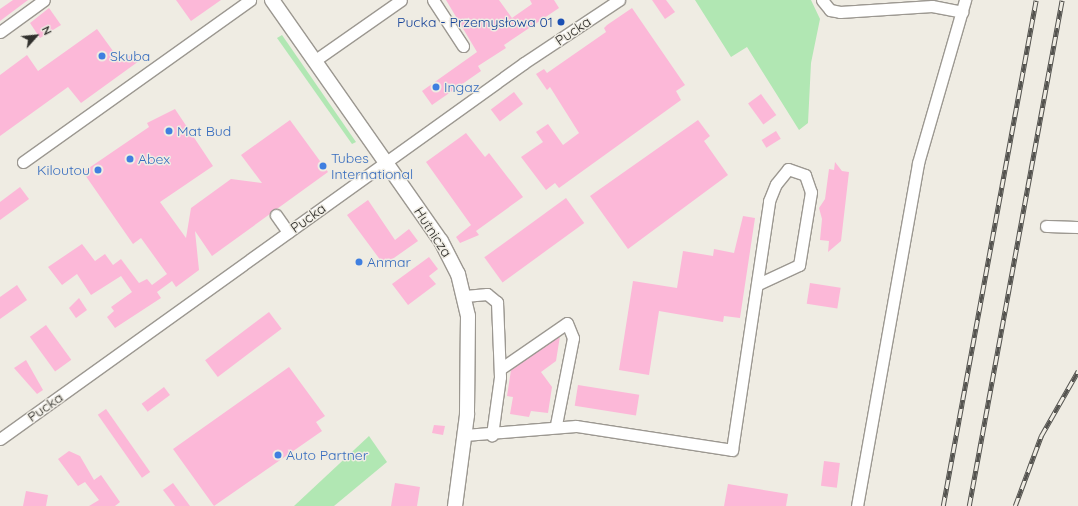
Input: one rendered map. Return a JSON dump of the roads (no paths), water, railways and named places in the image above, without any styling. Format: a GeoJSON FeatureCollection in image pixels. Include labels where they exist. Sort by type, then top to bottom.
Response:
{"type":"FeatureCollection","features":[{"type":"Feature","properties":{"kind":"main road","name":"Hutnicza"},"geometry":{"type":"LineString","coordinates":[[272,0],[441,241],[465,296],[468,316],[465,435],[455,506]]}},
{"type":"Feature","properties":{"kind":"street"},"geometry":{"type":"LineString","coordinates":[[0,32],[44,0]]}},
{"type":"Feature","properties":{"kind":"street"},"geometry":{"type":"LineString","coordinates":[[23,162],[250,0]]}},
{"type":"Feature","properties":{"kind":"street"},"geometry":{"type":"LineString","coordinates":[[314,61],[401,0]]}},
{"type":"Feature","properties":{"kind":"street"},"geometry":{"type":"LineString","coordinates":[[433,0],[463,46]]}},
{"type":"Feature","properties":{"kind":"street","name":"Pucka"},"geometry":{"type":"LineString","coordinates":[[0,439],[385,162],[618,0]]}},
{"type":"Feature","properties":{"kind":"street"},"geometry":{"type":"LineString","coordinates":[[822,0],[830,10],[840,12],[932,6],[962,12]]}},
{"type":"Feature","properties":{"kind":"street"},"geometry":{"type":"LineString","coordinates":[[857,506],[918,163],[965,0]]}},
{"type":"Feature","properties":{"kind":"street"},"geometry":{"type":"LineString","coordinates":[[465,435],[492,435],[556,425],[732,450],[758,284],[769,201],[776,184],[788,169],[805,174],[811,192],[799,265],[758,284]]}},
{"type":"Feature","properties":{"kind":"street"},"geometry":{"type":"LineString","coordinates":[[276,215],[288,232]]}},
{"type":"Feature","properties":{"kind":"street"},"geometry":{"type":"LineString","coordinates":[[1046,226],[1078,227]]}},
{"type":"Feature","properties":{"kind":"street"},"geometry":{"type":"LineString","coordinates":[[465,296],[487,294],[496,298],[500,369],[492,435]]}},
{"type":"Feature","properties":{"kind":"street"},"geometry":{"type":"LineString","coordinates":[[500,369],[567,323],[573,338],[556,425]]}},
{"type":"Feature","properties":{"kind":"railway"},"geometry":{"type":"LineString","coordinates":[[943,506],[1036,0]]}},
{"type":"Feature","properties":{"kind":"railway"},"geometry":{"type":"LineString","coordinates":[[969,506],[1062,0]]}},
{"type":"Feature","properties":{"kind":"railway"},"geometry":{"type":"LineString","coordinates":[[1015,506],[1041,436],[1078,371]]}},
{"type":"Feature","properties":{"kind":"place","name":"Pucka - Przemysłowa 01"},"geometry":{"type":"Point","coordinates":[561,22]}},
{"type":"Feature","properties":{"kind":"place","name":"Skuba"},"geometry":{"type":"Point","coordinates":[102,56]}},
{"type":"Feature","properties":{"kind":"place","name":"Ingaz"},"geometry":{"type":"Point","coordinates":[436,87]}},
{"type":"Feature","properties":{"kind":"place","name":"Mat Bud"},"geometry":{"type":"Point","coordinates":[169,131]}},
{"type":"Feature","properties":{"kind":"place","name":"Abex"},"geometry":{"type":"Point","coordinates":[130,159]}},
{"type":"Feature","properties":{"kind":"place","name":"Tubes International"},"geometry":{"type":"Point","coordinates":[323,166]}},
{"type":"Feature","properties":{"kind":"place","name":"Kiloutou"},"geometry":{"type":"Point","coordinates":[98,170]}},
{"type":"Feature","properties":{"kind":"place","name":"Anmar"},"geometry":{"type":"Point","coordinates":[359,262]}},
{"type":"Feature","properties":{"kind":"place","name":"Auto Partner"},"geometry":{"type":"Point","coordinates":[278,455]}}]}
